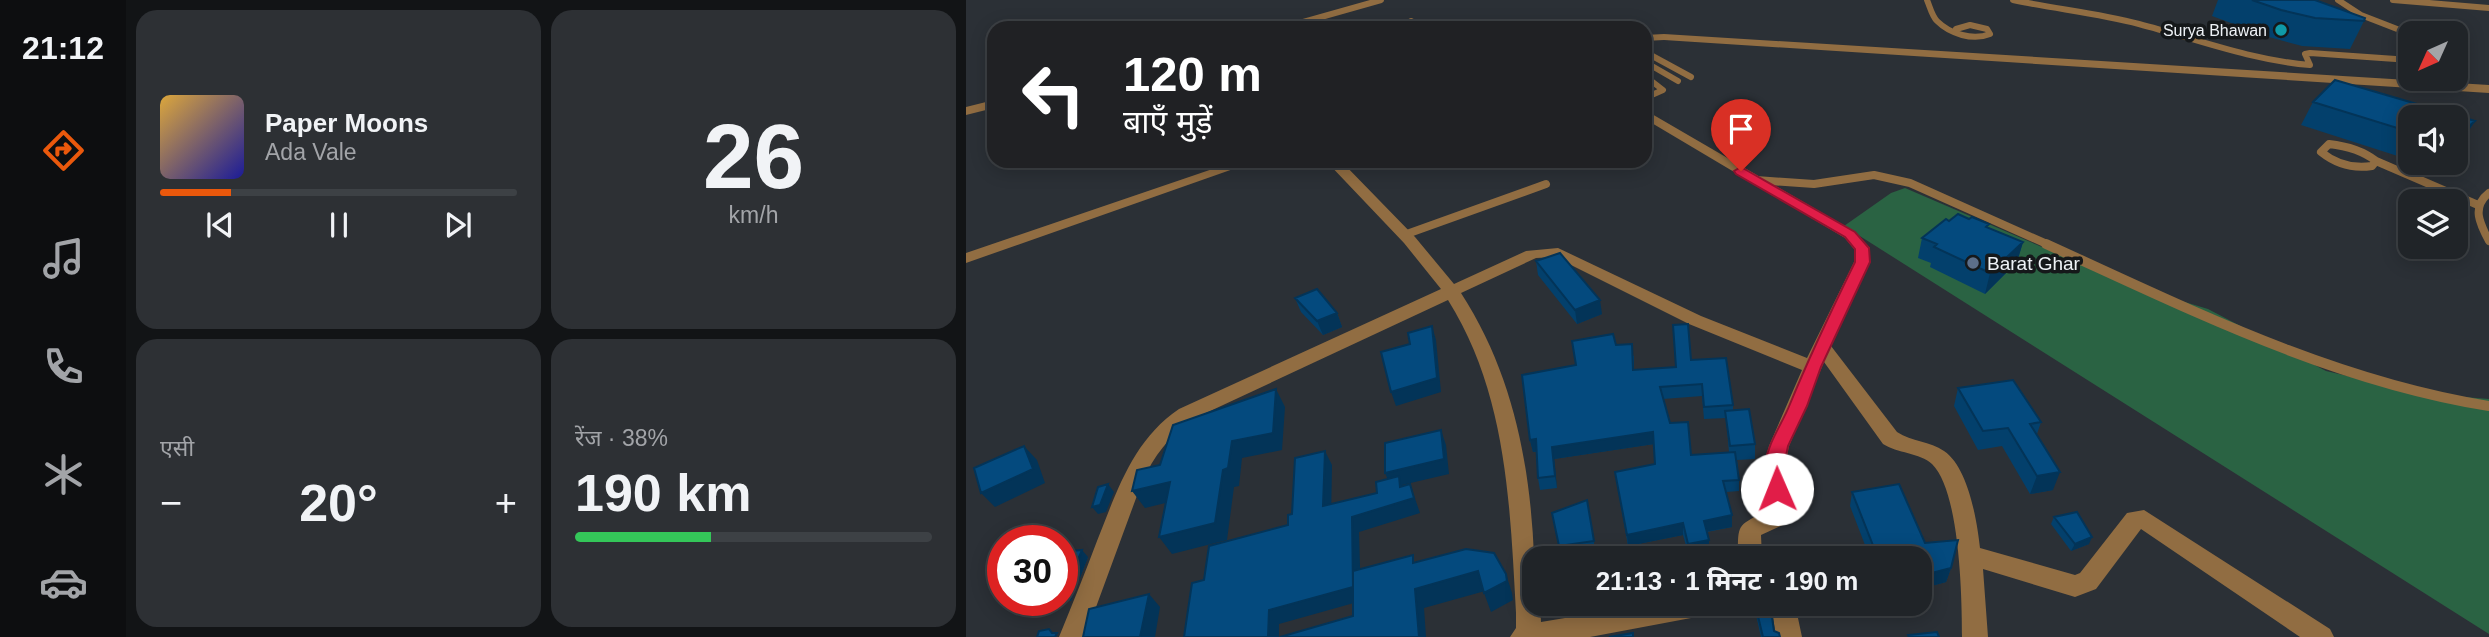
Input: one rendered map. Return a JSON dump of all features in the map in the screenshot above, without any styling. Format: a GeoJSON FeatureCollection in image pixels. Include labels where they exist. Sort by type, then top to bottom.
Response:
{"type":"FeatureCollection","features":[{"type":"Feature","properties":{"kind":"street"},"geometry":{"type":"LineString","coordinates":[[1652,38],[2489,89]]}},
{"type":"Feature","properties":{"kind":"street"},"geometry":{"type":"LineString","coordinates":[[966,111],[987,106]]}},
{"type":"Feature","properties":{"kind":"street"},"geometry":{"type":"LineString","coordinates":[[1652,118],[1850,234],[1862,248],[1862,262],[1812,367],[1775,458],[1779,516],[1750,530],[1750,546]]}},
{"type":"Feature","properties":{"kind":"street"},"geometry":{"type":"LineString","coordinates":[[966,258],[1229,168]]}},
{"type":"Feature","properties":{"kind":"street"},"geometry":{"type":"LineString","coordinates":[[1340,168],[1404,235],[1450,290],[1487,352],[1506,408],[1517,469],[1527,636],[1644,616]]}},
{"type":"Feature","properties":{"kind":"street"},"geometry":{"type":"LineString","coordinates":[[1072,637],[1131,482],[1141,461],[1165,428],[1186,414],[1532,254],[1546,251],[1559,253],[1695,320],[1812,367]]}},
{"type":"Feature","properties":{"kind":"street"},"geometry":{"type":"LineString","coordinates":[[1822,346],[1890,438],[1900,446],[1929,453],[1947,466],[1957,491],[1966,529],[1975,637]]}},
{"type":"Feature","properties":{"kind":"street"},"geometry":{"type":"LineString","coordinates":[[1969,555],[2075,586],[2088,581],[2135,520],[2144,519],[2321,637]]}},
{"type":"Feature","properties":{"kind":"street"},"geometry":{"type":"LineString","coordinates":[[1785,616],[1789,637]]}},
{"type":"Feature","properties":{"kind":"lane"},"geometry":{"type":"LineString","coordinates":[[1307,21],[1381,0]]}},
{"type":"Feature","properties":{"kind":"lane"},"geometry":{"type":"LineString","coordinates":[[1927,0],[1937,22],[1956,29],[1967,37],[1980,38],[1990,34],[1987,29],[1970,25],[1956,29]]}},
{"type":"Feature","properties":{"kind":"lane"},"geometry":{"type":"LineString","coordinates":[[2013,0],[2115,18],[2223,51],[2266,61],[2310,65],[2305,54],[2309,53],[2398,59]]}},
{"type":"Feature","properties":{"kind":"lane"},"geometry":{"type":"LineString","coordinates":[[2337,0],[2361,15],[2398,29]]}},
{"type":"Feature","properties":{"kind":"lane"},"geometry":{"type":"LineString","coordinates":[[2393,0],[2489,8]]}},
{"type":"Feature","properties":{"kind":"lane"},"geometry":{"type":"LineString","coordinates":[[1652,56],[1691,77]]}},
{"type":"Feature","properties":{"kind":"lane"},"geometry":{"type":"LineString","coordinates":[[1652,66],[1678,81]]}},
{"type":"Feature","properties":{"kind":"lane"},"geometry":{"type":"LineString","coordinates":[[1652,81],[1663,90],[1652,95]]}},
{"type":"Feature","properties":{"kind":"lane"},"geometry":{"type":"LineString","coordinates":[[2376,161],[2372,166],[2359,167],[2334,161],[2321,152],[2329,144],[2337,144],[2367,153],[2376,161],[2478,205]]}},
{"type":"Feature","properties":{"kind":"lane"},"geometry":{"type":"LineString","coordinates":[[1756,180],[1814,184],[1849,177],[1874,176],[1910,183],[2131,284],[2312,361],[2401,390],[2489,406]]}},
{"type":"Feature","properties":{"kind":"lane"},"geometry":{"type":"LineString","coordinates":[[1404,235],[1546,184]]}},
{"type":"Feature","properties":{"kind":"lane"},"geometry":{"type":"LineString","coordinates":[[2489,193],[2481,198],[2478,205],[2478,221],[2489,241]]}},
{"type":"Feature","properties":{"kind":"green space"},"geometry":{"type":"Polygon","coordinates":[[[1905,188],[2135,287],[2208,309],[2326,371],[2425,394],[2489,399],[2489,634],[1844,226],[1891,193],[1905,188]]]}},
{"type":"Feature","properties":{"kind":"building"},"geometry":{"type":"Polygon","coordinates":[[[2252,0],[2315,0],[2365,18],[2364,21],[2315,18],[2252,0]]]}},
{"type":"Feature","properties":{"kind":"building"},"geometry":{"type":"Polygon","coordinates":[[[2335,80],[2420,105],[2398,105],[2398,128],[2313,102],[2335,80]]]}},
{"type":"Feature","properties":{"kind":"building"},"geometry":{"type":"Polygon","coordinates":[[[1958,214],[1989,224],[1986,227],[2023,242],[1990,273],[1934,247],[1937,244],[1922,238],[1946,219],[1949,221],[1958,214]]]}},
{"type":"Feature","properties":{"kind":"building"},"geometry":{"type":"Polygon","coordinates":[[[1560,253],[1600,300],[1575,310],[1536,261],[1560,253]]]}},
{"type":"Feature","properties":{"kind":"building"},"geometry":{"type":"Polygon","coordinates":[[[1317,289],[1337,313],[1317,321],[1295,298],[1317,289]]]}},
{"type":"Feature","properties":{"kind":"building"},"geometry":{"type":"Polygon","coordinates":[[[1688,324],[1691,360],[1726,358],[1733,405],[1704,407],[1702,384],[1660,387],[1670,423],[1688,422],[1691,455],[1735,452],[1739,480],[1723,481],[1732,515],[1704,521],[1709,540],[1688,544],[1683,523],[1627,535],[1615,472],[1655,464],[1653,432],[1552,447],[1555,476],[1538,478],[1536,439],[1530,440],[1522,375],[1576,365],[1572,341],[1613,334],[1616,345],[1632,344],[1633,370],[1676,367],[1673,325],[1688,324]]]}},
{"type":"Feature","properties":{"kind":"building"},"geometry":{"type":"Polygon","coordinates":[[[1432,326],[1437,378],[1391,392],[1381,352],[1410,344],[1408,333],[1432,326]]]}},
{"type":"Feature","properties":{"kind":"building"},"geometry":{"type":"Polygon","coordinates":[[[2013,380],[2041,422],[2030,424],[2060,472],[2037,476],[2008,428],[1983,431],[1958,388],[2013,380]]]}},
{"type":"Feature","properties":{"kind":"building"},"geometry":{"type":"Polygon","coordinates":[[[1276,389],[1273,433],[1232,441],[1228,468],[1223,470],[1215,523],[1159,537],[1170,482],[1132,491],[1137,470],[1160,465],[1173,425],[1276,389]]]}},
{"type":"Feature","properties":{"kind":"building"},"geometry":{"type":"Polygon","coordinates":[[[1749,409],[1755,444],[1730,446],[1725,411],[1749,409]]]}},
{"type":"Feature","properties":{"kind":"building"},"geometry":{"type":"Polygon","coordinates":[[[1441,430],[1444,459],[1385,473],[1385,443],[1441,430]]]}},
{"type":"Feature","properties":{"kind":"building"},"geometry":{"type":"Polygon","coordinates":[[[1024,446],[1033,469],[981,493],[974,468],[1024,446]]]}},
{"type":"Feature","properties":{"kind":"building"},"geometry":{"type":"Polygon","coordinates":[[[1325,451],[1323,506],[1377,493],[1376,482],[1399,476],[1400,487],[1410,484],[1414,498],[1352,517],[1353,587],[1269,610],[1268,637],[1184,637],[1192,583],[1204,580],[1209,546],[1288,525],[1288,515],[1292,514],[1295,458],[1325,451]]]}},
{"type":"Feature","properties":{"kind":"building"},"geometry":{"type":"Polygon","coordinates":[[[1108,484],[1100,505],[1092,507],[1098,487],[1108,484]]]}},
{"type":"Feature","properties":{"kind":"building"},"geometry":{"type":"Polygon","coordinates":[[[1899,484],[1925,543],[1958,540],[1951,568],[1932,573],[1932,546],[1873,546],[1852,492],[1899,484]]]}},
{"type":"Feature","properties":{"kind":"building"},"geometry":{"type":"Polygon","coordinates":[[[1587,500],[1594,541],[1559,546],[1552,513],[1587,500]]]}},
{"type":"Feature","properties":{"kind":"building"},"geometry":{"type":"Polygon","coordinates":[[[2077,512],[2092,537],[2075,544],[2054,517],[2077,512]]]}},
{"type":"Feature","properties":{"kind":"building"},"geometry":{"type":"Polygon","coordinates":[[[1466,549],[1494,553],[1507,581],[1484,593],[1478,571],[1415,589],[1419,637],[1280,637],[1353,616],[1353,571],[1413,555],[1413,563],[1466,549]]]}},
{"type":"Feature","properties":{"kind":"building"},"geometry":{"type":"Polygon","coordinates":[[[1149,594],[1140,637],[1083,637],[1089,609],[1149,594]]]}},
{"type":"Feature","properties":{"kind":"building"},"geometry":{"type":"Polygon","coordinates":[[[1758,616],[1772,616],[1774,631],[1779,633],[1780,637],[1763,637],[1758,616]]]}},
{"type":"Feature","properties":{"kind":"building"},"geometry":{"type":"Polygon","coordinates":[[[1049,629],[1052,633],[1057,633],[1055,637],[1037,637],[1039,631],[1049,629]]]}},
{"type":"Feature","properties":{"kind":"building"},"geometry":{"type":"Polygon","coordinates":[[[1937,632],[1939,637],[1908,635],[1937,632]]]}},
{"type":"Feature","properties":{"kind":"building"},"geometry":{"type":"Polygon","coordinates":[[[1633,633],[1633,637],[1609,637],[1633,633]]]}},
{"type":"Feature","properties":{"kind":"place","name":"Surya Bhawan"},"geometry":{"type":"Point","coordinates":[2281,30]}},
{"type":"Feature","properties":{"kind":"place","name":"Barat Ghar"},"geometry":{"type":"Point","coordinates":[1973,263]}},
{"type":"Feature","properties":{"kind":"route"},"geometry":{"type":"LineString","coordinates":[[1741,171],[1850,234],[1862,248],[1862,262],[1812,367],[1798,406],[1779,446],[1774,466],[1777,489]]}}]}
